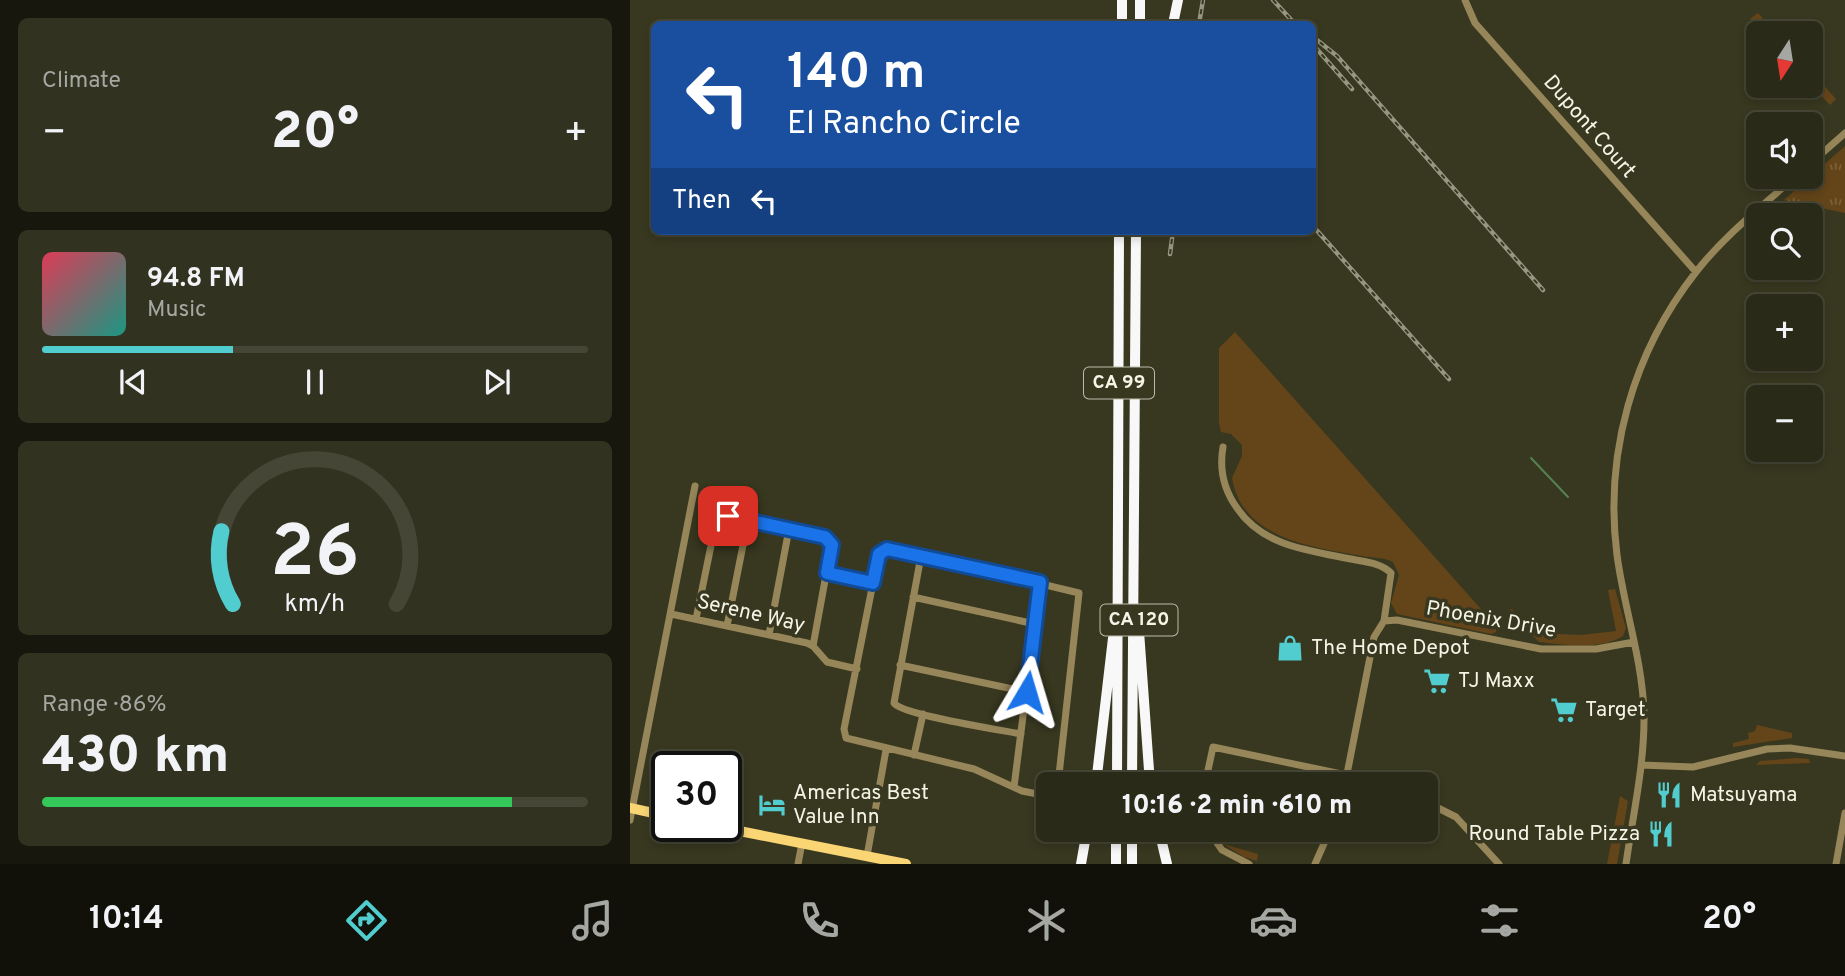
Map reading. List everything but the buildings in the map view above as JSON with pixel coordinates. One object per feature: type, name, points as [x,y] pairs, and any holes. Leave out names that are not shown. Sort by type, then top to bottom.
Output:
[{"type":"highway","points":[[1122,0],[1122,21]]},
{"type":"highway","points":[[1140,0],[1140,21]]},
{"type":"highway","points":[[1174,21],[1178,0]]},
{"type":"highway","name":"CA 99","points":[[1117,772],[1119,235]]},
{"type":"highway","name":"CA 99","points":[[1132,772],[1136,235]]},
{"type":"highway","points":[[1135,288],[1143,235]]},
{"type":"highway","name":"CA 120","points":[[1133,506],[1149,772]]},
{"type":"highway","name":"CA 120","points":[[1097,772],[1119,572]]},
{"type":"highway","points":[[1080,864],[1085,842]]},
{"type":"highway","points":[[1116,842],[1116,864]]},
{"type":"highway","points":[[1132,842],[1132,864]]},
{"type":"highway","points":[[1162,842],[1167,864]]},
{"type":"main road","points":[[631,809],[651,813]]},
{"type":"main road","points":[[742,831],[906,864]]},
{"type":"street","name":"Dupont Court","points":[[1465,0],[1475,23],[1696,272]]},
{"type":"street","points":[[1823,152],[1845,133]]},
{"type":"street","points":[[1626,864],[1641,765],[1644,712],[1634,642],[1617,557],[1615,527],[1619,441],[1636,377],[1670,308],[1696,272],[1738,227],[1782,189]]},
{"type":"street","points":[[1223,447],[1224,485],[1237,508],[1252,526],[1279,543],[1374,564],[1391,573],[1384,621],[1374,637],[1347,772]]},
{"type":"street","points":[[630,820],[695,486]]},
{"type":"street","points":[[696,619],[722,492]]},
{"type":"street","points":[[718,514],[831,540],[813,646]]},
{"type":"street","points":[[727,626],[748,520]]},
{"type":"street","points":[[768,635],[789,529]]},
{"type":"street","points":[[1036,793],[1014,787],[974,769],[850,742],[844,736],[873,583],[882,550],[1073,589],[1081,597],[1059,772]]},
{"type":"street","points":[[921,556],[894,704],[898,708],[923,714],[1021,734]]},
{"type":"street","points":[[827,573],[873,583]]},
{"type":"street","points":[[1014,787],[1040,582]]},
{"type":"street","points":[[914,597],[1035,624]]},
{"type":"street","name":"Serene Way","points":[[671,614],[813,646],[827,662],[857,669]]},
{"type":"street","name":"Phoenix Drive","points":[[1384,621],[1397,620],[1541,649],[1587,649],[1634,642]]},
{"type":"street","points":[[900,665],[1027,692]]},
{"type":"street","points":[[914,755],[923,714]]},
{"type":"street","points":[[1208,772],[1213,747],[1337,772]]},
{"type":"street","points":[[1641,765],[1693,766],[1759,751],[1790,748],[1845,756]]},
{"type":"street","points":[[867,856],[886,750]]},
{"type":"street","points":[[1438,808],[1456,817],[1499,864]]},
{"type":"street","points":[[1836,864],[1845,818]]},
{"type":"street","points":[[1216,842],[1222,850],[1249,864]]},
{"type":"street","points":[[1315,864],[1325,842]]},
{"type":"street","points":[[798,864],[802,843]]},
{"type":"green space","points":[[1758,13],[1765,21],[1752,21],[1750,19]]},
{"type":"green space","points":[[1824,86],[1836,99],[1830,105],[1823,98]]},
{"type":"green space","points":[[1845,146],[1845,213],[1823,208],[1823,203],[1784,200],[1796,189],[1823,189],[1823,165]]},
{"type":"green space","points":[[1235,332],[1496,626],[1496,632],[1491,634],[1397,614],[1391,603],[1399,575],[1393,562],[1322,549],[1282,537],[1250,515],[1238,498],[1232,478],[1242,456],[1242,445],[1231,434],[1221,432],[1219,423],[1219,348]]},
{"type":"green space","points":[[1615,589],[1626,628],[1623,636],[1604,643],[1583,645],[1539,642],[1509,611],[1512,609],[1532,632],[1537,633],[1581,635],[1616,631],[1608,590]]},
{"type":"green space","points":[[1757,725],[1792,733],[1792,738],[1733,747],[1733,743],[1749,739],[1748,733],[1755,731]]},
{"type":"green space","points":[[1809,759],[1810,763],[1756,765],[1760,761]]},
{"type":"green space","points":[[1620,796],[1628,801],[1617,864],[1607,864]]},
{"type":"green space","points":[[1223,844],[1258,854],[1257,861],[1244,857]]},
{"type":"waterway","points":[[1531,458],[1568,497]]},
{"type":"railway","points":[[1200,21],[1203,0]]},
{"type":"railway","points":[[1273,0],[1292,21]]},
{"type":"railway","points":[[1316,39],[1337,56],[1543,290]]},
{"type":"railway","points":[[1316,48],[1352,89]]},
{"type":"railway","points":[[1316,229],[1449,379]]},
{"type":"railway","points":[[1170,254],[1172,235]]},
{"type":"place","name":"The Home Depot","points":[[1290,648]]},
{"type":"place","name":"TJ Maxx","points":[[1437,681]]},
{"type":"place","name":"Target","points":[[1564,710]]},
{"type":"place","name":"Matsuyama","points":[[1669,795]]},
{"type":"place","name":"Americas Best Value Inn","points":[[772,805]]},
{"type":"place","name":"Round Table Pizza","points":[[1661,834]]},
{"type":"route","points":[[728,516],[825,537],[832,542],[827,573],[873,583],[879,554],[887,549],[1040,582],[1027,692]]}]
